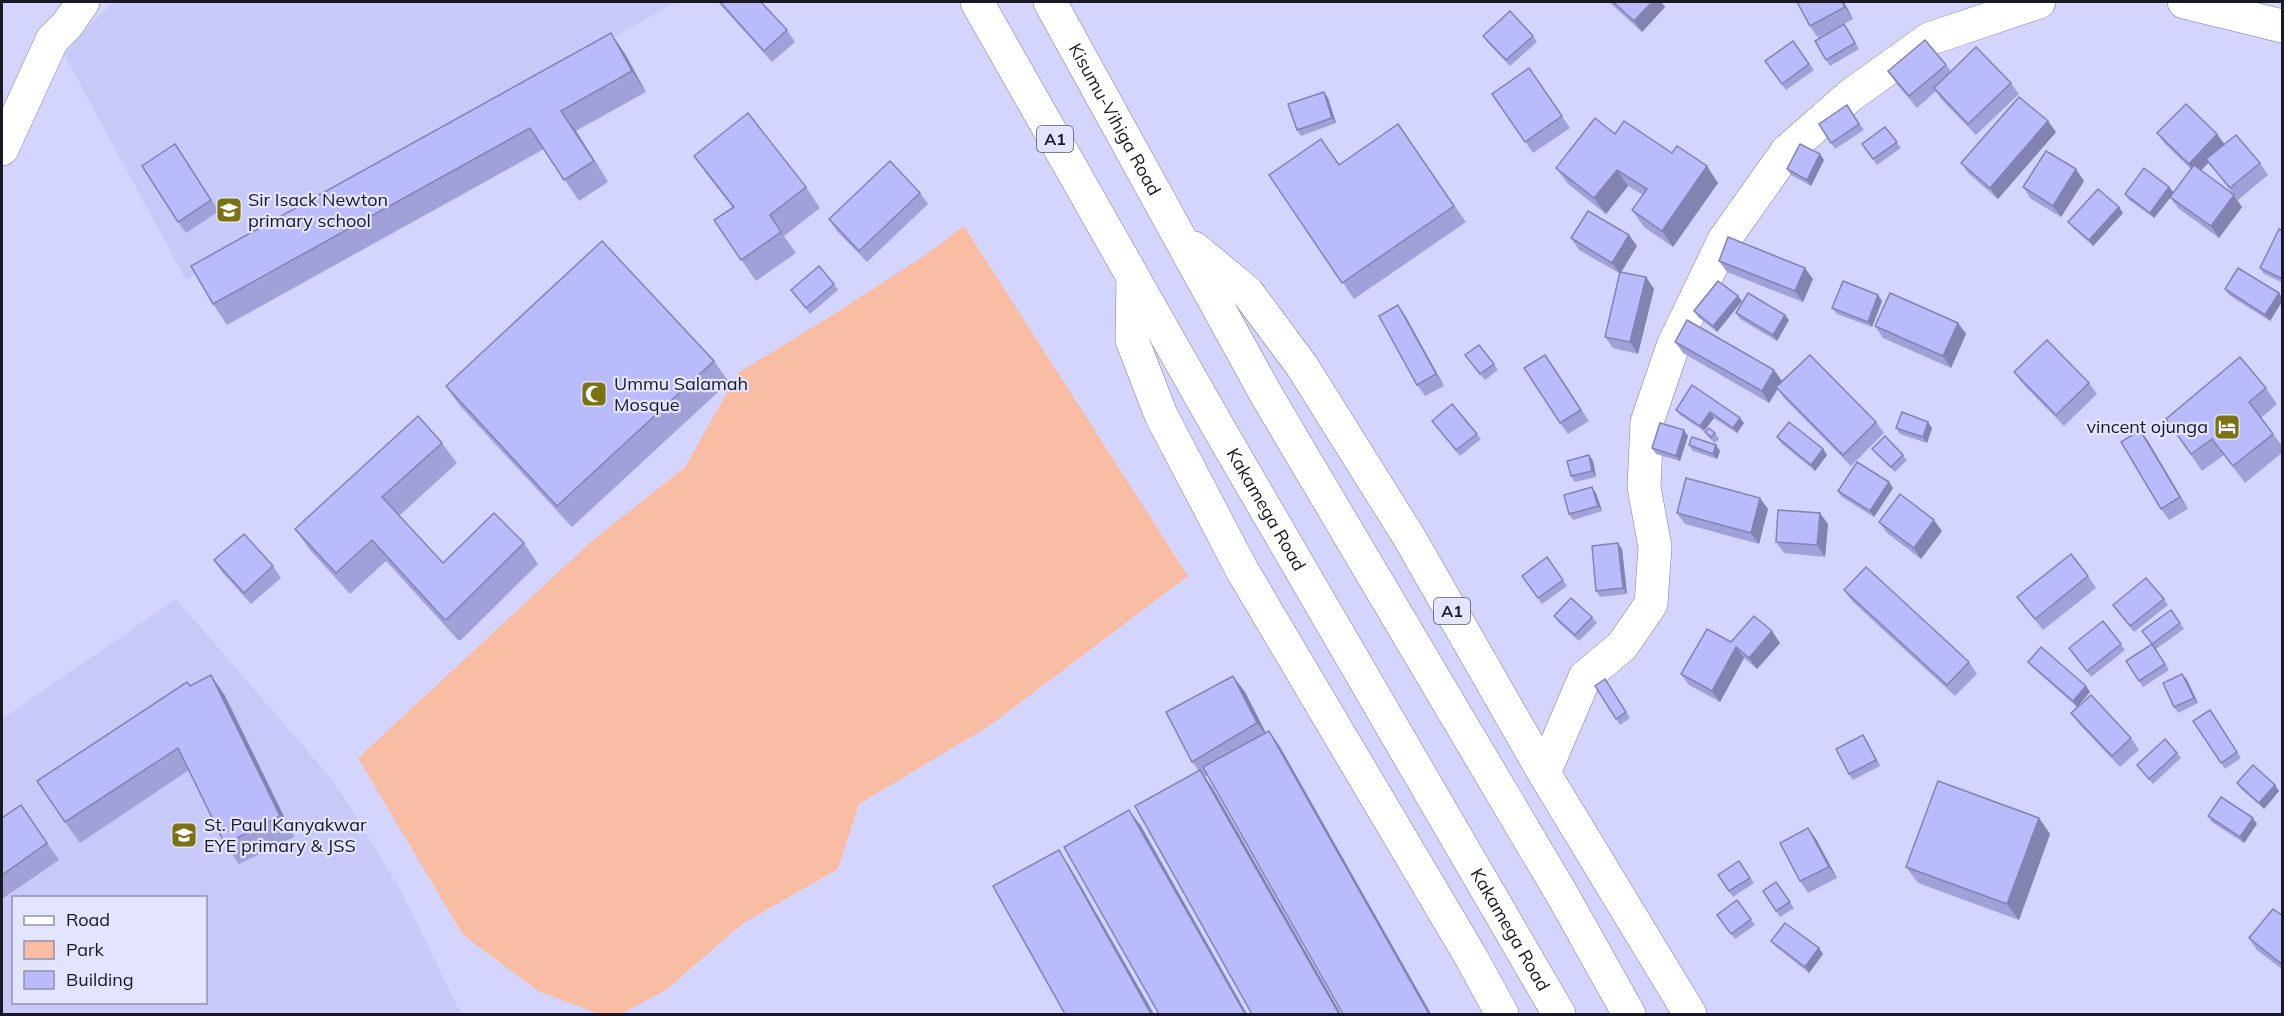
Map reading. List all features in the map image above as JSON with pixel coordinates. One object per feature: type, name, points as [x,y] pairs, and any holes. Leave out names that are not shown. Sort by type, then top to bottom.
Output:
[{"type":"main road","points":[[2,149],[52,40],[67,25],[83,2]]},
{"type":"main road","name":"Kakamega Road","points":[[977,2],[1132,277],[1559,1014]]},
{"type":"main road","name":"Kisumu-Vihiga Road","points":[[1050,2],[1179,236]]},
{"type":"main road","points":[[1544,773],[1585,677],[1622,646],[1651,604],[1655,547],[1644,487],[1647,422],[1673,346],[1724,240],[1787,151],[1851,95],[1929,39],[2039,2]]},
{"type":"main road","points":[[2184,2],[2283,26]]},
{"type":"main road","name":"A1","points":[[1179,236],[1247,292],[1302,366],[1409,537],[1544,773],[1690,1014]]},
{"type":"main road","name":"A1","points":[[1179,236],[1267,396],[1563,896],[1629,1014]]},
{"type":"main road","name":"A1","points":[[1132,277],[1132,340],[1161,415],[1242,570],[1471,957],[1502,1014]]},
{"type":"shaded area","name":"Sir Isack Newton primary school","points":[[114,2],[676,2],[186,280],[64,54]]},
{"type":"shaded area","name":"St. Paul Kanyakwar EYE primary & JSS","points":[[176,599],[334,782],[400,889],[461,1014],[2,1014],[2,719]]},
{"type":"green space","points":[[964,226],[1188,576],[989,726],[859,804],[838,869],[742,924],[666,990],[621,1014],[599,1014],[538,991],[463,935],[358,758],[593,540],[685,467],[738,373],[924,256]]},
{"type":"building","points":[[720,2],[761,2],[787,30],[764,51]]},
{"type":"building","points":[[1613,2],[1652,2],[1634,21]]},
{"type":"building","points":[[1797,2],[1842,2],[1845,7],[1810,26]]},
{"type":"building","points":[[1510,11],[1533,36],[1506,60],[1483,36]]},
{"type":"building","points":[[1844,24],[1855,43],[1826,60],[1815,41]]},
{"type":"building","points":[[611,33],[632,71],[561,111],[594,161],[564,180],[530,128],[213,304],[191,266]]},
{"type":"building","points":[[1925,40],[1946,65],[1909,96],[1888,71]]},
{"type":"building","points":[[1793,41],[1809,64],[1782,84],[1765,61]]},
{"type":"building","points":[[1976,47],[2011,83],[1968,124],[1934,88]]},
{"type":"building","points":[[1529,68],[1562,116],[1525,142],[1492,94]]},
{"type":"building","points":[[1324,92],[1332,118],[1297,130],[1288,104]]},
{"type":"building","points":[[2019,97],[2048,121],[1990,188],[1961,163]]},
{"type":"building","points":[[2186,104],[2217,134],[2189,164],[2157,133]]},
{"type":"building","points":[[1847,105],[1859,124],[1831,143],[1819,124]]},
{"type":"building","points":[[748,113],[806,187],[770,215],[781,232],[741,260],[714,220],[734,207],[694,156]]},
{"type":"building","points":[[1595,118],[1615,134],[1624,121],[1672,153],[1677,146],[1707,166],[1662,231],[1632,210],[1647,189],[1617,170],[1594,198],[1556,168]]},
{"type":"building","points":[[1398,124],[1454,206],[1342,283],[1269,175],[1321,139],[1339,165]]},
{"type":"building","points":[[1885,127],[1897,142],[1873,159],[1862,144]]},
{"type":"building","points":[[2236,135],[2260,163],[2230,188],[2206,159]]},
{"type":"building","points":[[175,144],[211,200],[178,222],[142,166]]},
{"type":"building","points":[[1800,144],[1820,154],[1807,180],[1787,169]]},
{"type":"building","points":[[2046,151],[2076,169],[2053,206],[2023,187]]},
{"type":"building","points":[[890,161],[920,193],[859,251],[829,219]]},
{"type":"building","points":[[2194,165],[2234,195],[2211,226],[2170,197]]},
{"type":"building","points":[[2144,168],[2169,187],[2150,213],[2125,194]]},
{"type":"building","points":[[2098,189],[2119,207],[2089,240],[2068,222]]},
{"type":"building","points":[[1588,211],[1629,235],[1612,263],[1571,238]]},
{"type":"building","points":[[2279,229],[2283,231],[2283,279],[2260,268]]},
{"type":"building","points":[[1728,237],[1805,268],[1795,291],[1719,261]]},
{"type":"building","name":"Ummu Salamah Mosque","points":[[602,241],[714,361],[557,506],[446,386]]},
{"type":"building","points":[[819,266],[834,284],[806,308],[791,290]]},
{"type":"building","points":[[2238,268],[2279,293],[2265,315],[2225,289]]},
{"type":"building","points":[[1620,272],[1646,277],[1630,342],[1605,337]]},
{"type":"building","points":[[1718,281],[1738,296],[1713,326],[1694,311]]},
{"type":"building","points":[[1843,281],[1878,295],[1868,322],[1832,308]]},
{"type":"building","points":[[1748,293],[1785,315],[1773,335],[1736,313]]},
{"type":"building","points":[[1890,293],[1958,323],[1943,356],[1875,326]]},
{"type":"building","points":[[1398,305],[1436,374],[1417,385],[1379,316]]},
{"type":"building","points":[[1687,320],[1774,370],[1762,391],[1675,342]]},
{"type":"building","points":[[2047,340],[2089,383],[2056,415],[2014,372]]},
{"type":"building","points":[[1479,345],[1494,364],[1480,374],[1465,355]]},
{"type":"building","points":[[1545,355],[1581,410],[1560,423],[1524,368]]},
{"type":"building","points":[[1810,355],[1876,422],[1843,455],[1776,387]]},
{"type":"building","name":"vincent ojunga","points":[[2240,357],[2266,388],[2249,402],[2273,434],[2233,466],[2212,439],[2191,454],[2166,419]]},
{"type":"building","points":[[1692,385],[1740,418],[1733,428],[1710,412],[1700,426],[1676,410]]},
{"type":"building","points":[[1452,404],[1477,434],[1456,450],[1432,421]]},
{"type":"building","points":[[1902,412],[1928,422],[1923,437],[1896,428]]},
{"type":"building","points":[[418,416],[442,443],[382,497],[443,563],[494,513],[524,543],[447,619],[444,619],[372,540],[336,573],[295,529]]},
{"type":"building","points":[[1789,422],[1823,449],[1811,465],[1777,437]]},
{"type":"building","points":[[1660,423],[1684,430],[1676,456],[1652,448]]},
{"type":"building","points":[[1709,428],[1715,433],[1711,437],[1705,432]]},
{"type":"building","points":[[2140,430],[2180,497],[2161,509],[2121,442]]},
{"type":"building","points":[[1885,436],[1903,455],[1891,467],[1872,449]]},
{"type":"building","points":[[1692,437],[1716,445],[1713,454],[1689,445]]},
{"type":"building","points":[[1589,455],[1592,471],[1571,476],[1567,461]]},
{"type":"building","points":[[1857,462],[1889,482],[1870,511],[1838,491]]},
{"type":"building","points":[[1686,478],[1760,498],[1751,533],[1677,513]]},
{"type":"building","points":[[1592,487],[1598,506],[1569,514],[1564,495]]},
{"type":"building","points":[[1900,494],[1934,520],[1914,548],[1879,522]]},
{"type":"building","points":[[1778,510],[1820,513],[1817,545],[1776,542]]},
{"type":"building","points":[[244,534],[273,566],[244,593],[214,560]]},
{"type":"building","points":[[1618,543],[1623,588],[1596,591],[1592,546]]},
{"type":"building","points":[[2071,554],[2088,576],[2035,619],[2017,597]]},
{"type":"building","points":[[1547,557],[1563,580],[1538,598],[1522,576]]},
{"type":"building","points":[[1866,567],[1969,662],[1947,685],[1844,590]]},
{"type":"building","points":[[2146,578],[2164,599],[2130,626],[2113,605]]},
{"type":"building","points":[[1571,598],[1592,617],[1575,635],[1554,616]]},
{"type":"building","points":[[2171,610],[2180,623],[2152,644],[2142,631]]},
{"type":"building","points":[[1754,616],[1772,631],[1749,658],[1736,647],[1712,691],[1681,674],[1707,629],[1731,642]]},
{"type":"building","points":[[2103,621],[2121,644],[2087,671],[2069,648]]},
{"type":"building","points":[[2152,644],[2165,664],[2139,681],[2126,661]]},
{"type":"building","points":[[2041,647],[2086,686],[2073,701],[2028,662]]},
{"type":"building","points":[[2182,674],[2194,698],[2174,707],[2163,683]]},
{"type":"building","points":[[211,675],[280,816],[225,844],[178,748],[65,822],[37,781],[187,682],[190,686]]},
{"type":"building","points":[[1233,676],[1257,723],[1192,762],[1166,712]]},
{"type":"building","points":[[1605,679],[1626,712],[1616,719],[1595,686]]},
{"type":"building","points":[[2091,695],[2131,738],[2112,756],[2071,713]]},
{"type":"building","points":[[2210,710],[2237,752],[2221,763],[2193,721]]},
{"type":"building","points":[[1269,731],[1429,1014],[1343,1014],[1203,767]]},
{"type":"building","points":[[1863,735],[1876,760],[1849,774],[1836,749]]},
{"type":"building","points":[[2165,739],[2177,753],[2149,779],[2137,765]]},
{"type":"building","points":[[2253,765],[2275,785],[2259,803],[2237,783]]},
{"type":"building","points":[[1200,770],[1339,1014],[1252,1014],[1135,806]]},
{"type":"building","points":[[1938,781],[2039,818],[2007,904],[1906,867]]},
{"type":"building","points":[[2221,797],[2253,818],[2240,837],[2208,816]]},
{"type":"building","points":[[21,805],[47,843],[2,875],[2,818]]},
{"type":"building","points":[[1129,810],[1245,1014],[1159,1014],[1064,847]]},
{"type":"building","points":[[1808,828],[1829,867],[1800,881],[1780,843]]},
{"type":"building","points":[[1059,850],[1151,1014],[1065,1014],[993,886]]},
{"type":"building","points":[[1739,861],[1750,878],[1729,891],[1718,875]]},
{"type":"building","points":[[1776,882],[1790,902],[1776,911],[1763,891]]},
{"type":"building","points":[[1737,900],[1751,919],[1731,934],[1717,915]]},
{"type":"building","points":[[2273,909],[2283,916],[2283,965],[2249,938]]},
{"type":"building","points":[[1785,923],[1819,948],[1805,967],[1771,941]]},
{"type":"place","name":"Sir Isack Newton primary school","points":[[229,210]]},
{"type":"place","name":"Ummu Salamah Mosque","points":[[594,394]]},
{"type":"place","name":"vincent ojunga","points":[[2227,427]]},
{"type":"place","name":"St. Paul Kanyakwar EYE primary & JSS","points":[[184,835]]}]
